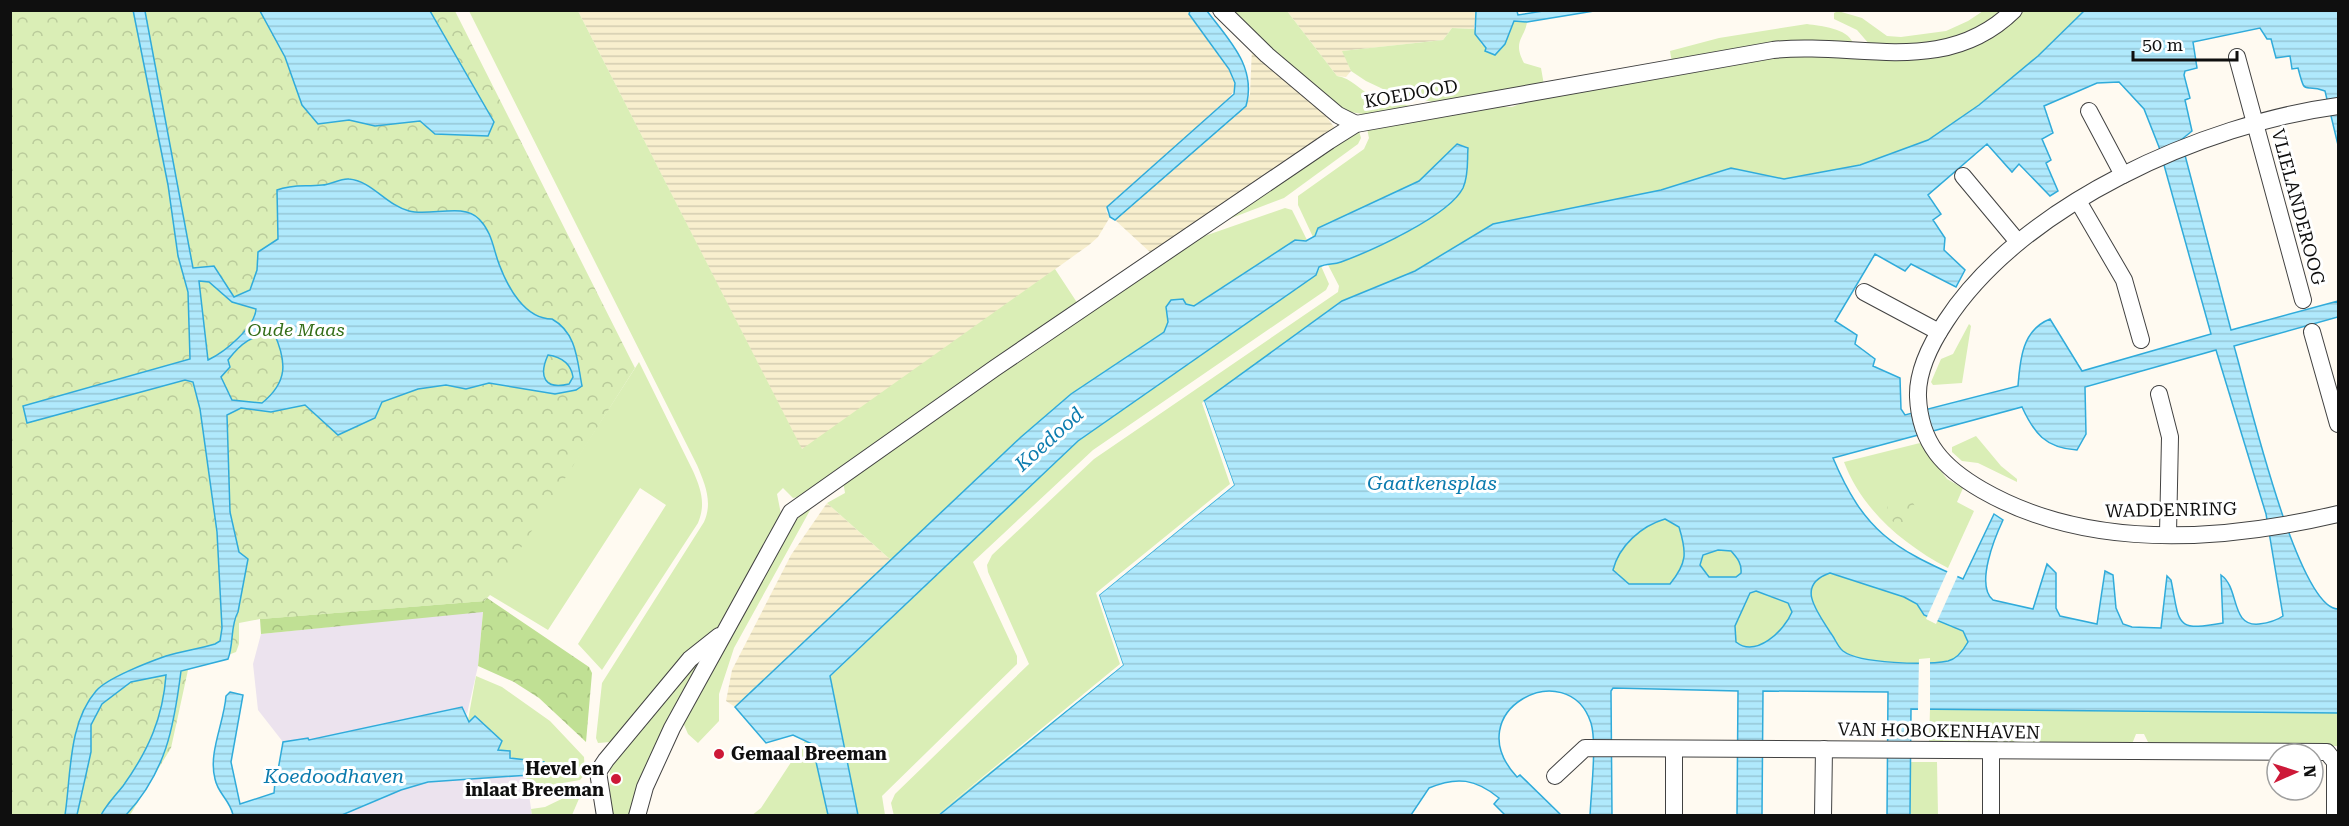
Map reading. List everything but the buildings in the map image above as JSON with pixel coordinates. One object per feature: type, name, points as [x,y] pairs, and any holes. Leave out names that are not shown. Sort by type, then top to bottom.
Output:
[{"type":"street","points":[[1221,10],[1267,55],[1338,115],[1356,124]]},
{"type":"street","name":"KOEDOOD","points":[[637,816],[645,787],[672,728],[791,512],[1012,357],[1356,124],[1773,50],[1819,47],[1886,53],[1933,51],[1969,42],[1995,27],[2014,10]]},
{"type":"street","points":[[2237,57],[2255,124]]},
{"type":"street","name":"WADDENRING","points":[[2334,107],[2255,124],[2162,157],[2123,175],[2078,201],[2018,242],[1971,287],[1939,332],[1920,381],[1920,412],[1925,433],[1933,450],[1956,474],[2030,512],[2069,526],[2094,530],[2168,533],[2277,526],[2338,514]]},
{"type":"street","points":[[2089,111],[2123,175]]},
{"type":"street","name":"VLIELANDEROOG","points":[[2255,124],[2303,300]]},
{"type":"street","points":[[1963,176],[2018,242]]},
{"type":"street","points":[[2078,201],[2124,280],[2141,340]]},
{"type":"street","points":[[1864,292],[1939,332]]},
{"type":"street","points":[[2312,332],[2338,424]]},
{"type":"street","points":[[2159,394],[2170,437],[2168,533]]},
{"type":"street","points":[[605,816],[598,772],[690,659],[722,634]]},
{"type":"street","name":"VAN HOBOKENHAVEN","points":[[1556,776],[1581,749],[1589,748],[1991,752],[2327,752],[2333,756],[2335,762],[2335,816]]},
{"type":"street","points":[[1674,748],[1674,816]]},
{"type":"street","points":[[1823,816],[1824,749]]},
{"type":"street","points":[[1991,752],[1991,816]]},
{"type":"shaded area","points":[[578,11],[1189,11],[1189,15],[1229,69],[1236,88],[1228,99],[1106,211],[1110,217],[1098,237],[1089,245],[802,450]]},
{"type":"shaded area","points":[[1287,11],[1476,11],[1474,29],[1452,28],[1443,40],[1343,51],[1351,71],[1346,77],[1337,76]]},
{"type":"shaded area","points":[[1252,47],[1309,93],[1337,131],[1151,253],[1115,220],[1246,106],[1250,94]]},
{"type":"shaded area","points":[[827,503],[892,561],[735,707],[726,701],[732,670],[791,555]]},
{"type":"shaded area","points":[[483,611],[478,666],[467,714],[461,707],[309,740],[308,738],[283,742],[258,710],[253,664],[261,634]]},
{"type":"shaded area","points":[[526,775],[532,815],[342,816],[401,790],[428,782]]},
{"type":"green space","points":[[1228,10],[1287,11],[1337,76],[1347,79],[1374,97],[1411,106],[1369,115],[1344,111]]},
{"type":"green space","name":"Oude Maas","points":[[10,11],[455,11],[635,368],[498,584],[484,601],[260,619],[239,623],[239,644],[236,652],[188,670],[171,748],[130,815],[11,815]]},
{"type":"green space","points":[[469,11],[578,11],[802,449],[1055,269],[1078,304],[803,496],[793,498],[783,488],[777,494],[781,514],[720,625],[694,649],[610,742],[598,743],[596,738],[602,683],[704,522],[708,507],[707,493],[697,465]]},
{"type":"green space","points":[[1838,11],[1862,18],[1887,36],[1901,37],[1946,31],[1983,11],[2006,11],[1997,18],[1941,43],[1870,45],[1857,30],[1834,19],[1834,13]]},
{"type":"green space","points":[[2022,11],[2084,11],[2038,56],[1979,105],[1928,140],[1860,165],[1784,179],[1731,168],[1661,190],[1493,224],[1415,271],[1341,301],[1205,401],[1234,485],[1123,665],[938,815],[894,816],[891,803],[895,794],[1029,664],[988,572],[987,565],[992,555],[1094,459],[1338,292],[1339,286],[1327,263],[1338,263],[1464,186],[1468,168],[1467,147],[1458,144],[1419,181],[1313,237],[1298,205],[1298,196],[1364,149],[1369,138],[1367,129],[1489,106],[1512,107],[1525,102],[1772,55],[1911,58]]},
{"type":"green space","points":[[1514,21],[1527,22],[1519,50],[1524,63],[1541,68],[1544,85],[1432,102],[1385,90],[1366,81],[1351,71],[1342,51],[1443,40],[1452,28],[1474,29],[1482,45],[1497,51]]},
{"type":"green space","points":[[1807,24],[1840,31],[1853,43],[1672,63],[1670,51],[1719,38]]},
{"type":"green space","points":[[1359,131],[1361,138],[1358,144],[1284,198],[1221,222]]},
{"type":"green space","points":[[1285,208],[1292,210],[1307,240],[1295,240],[1193,306],[1166,307],[1168,322],[1164,332],[1071,394],[1021,437],[892,561],[827,503],[845,493],[843,481],[1193,240]]},
{"type":"green space","points":[[1321,266],[1329,284],[1326,290],[1093,450],[973,562],[1017,656],[1017,664],[882,796],[885,815],[858,815],[830,677],[1078,441],[1316,275]]},
{"type":"green space","points":[[1969,324],[1971,326],[1962,383],[1933,385],[1931,382],[1941,359],[1953,354]]},
{"type":"green space","points":[[639,362],[696,478],[702,497],[702,509],[698,523],[602,670],[578,644],[666,505],[640,488],[548,630],[490,595],[484,601],[260,619],[260,518],[523,542]]},
{"type":"green space","points":[[1976,436],[2001,466],[2017,479],[2017,482],[1978,463],[1962,461],[1952,452],[1952,447]]},
{"type":"green space","points":[[1920,443],[1947,479],[1963,488],[1957,502],[1974,511],[1948,568],[1901,537],[1873,511],[1862,496],[1844,462]]},
{"type":"green space","points":[[1901,496],[1911,500],[1915,510],[1911,520],[1901,524],[1891,520],[1887,510],[1891,500]]},
{"type":"green space","points":[[814,503],[734,648],[719,694],[719,721],[698,743],[688,734],[682,720],[788,527]]},
{"type":"green space","points":[[1665,519],[1679,527],[1682,536],[1684,557],[1680,570],[1670,584],[1629,585],[1613,570],[1620,553],[1632,538],[1656,522]]},
{"type":"green space","points":[[1718,550],[1731,551],[1737,558],[1741,566],[1741,573],[1736,578],[1709,577],[1699,565],[1703,555]]},
{"type":"green space","points":[[1830,573],[1904,597],[1917,604],[1924,615],[1963,631],[1968,642],[1954,658],[1938,662],[1878,661],[1864,659],[1843,651],[1812,599],[1813,584]]},
{"type":"green space","points":[[1756,591],[1788,603],[1792,612],[1783,627],[1769,640],[1752,647],[1744,646],[1736,642],[1735,626],[1750,593]]},
{"type":"green space","points":[[487,598],[589,667],[592,673],[586,742],[539,698],[514,682],[478,666],[483,612],[261,634],[260,619],[484,601]]},
{"type":"green space","points":[[703,653],[631,815],[609,816],[610,767]]},
{"type":"green space","points":[[476,676],[502,687],[550,721],[584,757],[585,774],[580,780],[528,789],[526,775],[544,774],[498,750],[475,716],[469,722],[468,720]]},
{"type":"green space","points":[[1930,709],[2338,713],[2338,746],[2325,746],[2325,742],[2265,742],[2265,745],[2149,744],[2144,734],[2136,734],[2132,744],[1929,742]]},
{"type":"green space","points":[[805,741],[812,744],[828,815],[751,816],[761,808]]},
{"type":"green space","points":[[1910,762],[1937,762],[1938,815],[1910,816]]},
{"type":"green space","points":[[574,793],[581,794],[572,815],[532,815],[531,809],[545,807]]},
{"type":"water","points":[[133,10],[145,11],[193,268],[214,266],[234,297],[250,290],[257,270],[258,252],[278,239],[277,190],[283,188],[325,185],[349,179],[365,184],[393,204],[409,211],[464,211],[479,219],[487,229],[503,273],[519,300],[534,314],[552,319],[567,332],[577,357],[582,386],[576,390],[555,394],[489,383],[466,389],[446,385],[418,389],[382,402],[375,418],[338,435],[305,405],[271,412],[241,408],[227,415],[230,512],[239,552],[248,559],[228,659],[181,671],[166,748],[140,799],[126,815],[101,815],[132,773],[147,747],[162,706],[166,675],[131,682],[102,704],[91,725],[91,752],[77,815],[65,815],[75,734],[80,718],[96,691],[118,676],[149,662],[220,641],[222,628],[217,532],[200,409],[193,382],[185,380],[27,423],[23,406],[190,359],[188,292],[178,256],[168,185]],"holes":[[[199,281],[209,282],[232,302],[256,309],[245,331],[223,351],[208,360]],[[274,333],[283,362],[281,379],[271,395],[262,403],[232,400],[221,377],[230,367],[228,360],[248,341]],[[548,355],[565,362],[573,377],[569,384],[549,383],[544,375]]]},
{"type":"water","points":[[260,11],[430,11],[494,122],[488,136],[435,134],[420,121],[375,126],[349,120],[318,124],[302,105],[285,57]]},
{"type":"water","points":[[1190,11],[1207,11],[1239,55],[1248,79],[1246,106],[1115,220],[1110,217],[1107,207],[1234,94],[1235,83],[1229,69],[1189,14]]},
{"type":"water","points":[[1476,11],[1517,11],[1518,15],[1543,11],[1594,11],[1527,22],[1514,21],[1505,44],[1495,55],[1485,51],[1486,48],[1475,34]]},
{"type":"water","name":"Gaatkensplas","points":[[2084,11],[2338,11],[2338,145],[2325,91],[2304,87],[2298,68],[2292,69],[2290,56],[2276,58],[2271,39],[2267,39],[2260,28],[2193,42],[2197,68],[2185,71],[2184,75],[2190,98],[2185,100],[2192,131],[2181,140],[2231,330],[2338,301],[2338,317],[2234,346],[2261,447],[2290,536],[2306,574],[2322,599],[2338,609],[2338,713],[1911,709],[1910,815],[1887,816],[1888,692],[1763,691],[1762,815],[1737,816],[1738,691],[1613,688],[1611,691],[1612,815],[1590,816],[1594,755],[1591,723],[1579,703],[1561,693],[1541,692],[1522,699],[1508,712],[1500,731],[1502,753],[1517,777],[1520,775],[1561,815],[1505,815],[1494,804],[1499,798],[1491,792],[1474,783],[1457,781],[1429,788],[1411,815],[938,816],[1123,665],[1099,595],[1234,485],[1204,401],[1342,301],[1415,271],[1493,224],[1661,190],[1731,168],[1784,179],[1860,165],[1928,140],[1979,105],[2038,56]],"holes":[[[2119,82],[2144,109],[2159,147],[2211,334],[2082,371],[2050,319],[2033,330],[2028,338],[2022,356],[2018,386],[1905,415],[1901,409],[1900,378],[1873,366],[1875,359],[1855,344],[1857,335],[1835,321],[1875,254],[1905,271],[1911,264],[1956,287],[1965,270],[1944,250],[1945,238],[1933,220],[1941,214],[1928,195],[1987,144],[2012,172],[2019,164],[2050,196],[2058,191],[2046,163],[2051,160],[2042,139],[2053,133],[2044,106],[2097,83]],[[2216,350],[2266,514],[2283,616],[2271,622],[2250,623],[2239,613],[2231,589],[2221,575],[2223,623],[2207,626],[2187,625],[2178,615],[2171,580],[2167,576],[2161,628],[2132,627],[2123,624],[2116,608],[2113,575],[2105,571],[2097,624],[2060,616],[2056,608],[2056,573],[2047,564],[2033,609],[1993,600],[1988,593],[1986,573],[2003,520],[1994,514],[1963,579],[1917,557],[1883,534],[1856,503],[1833,458],[2022,407],[2036,432],[2057,446],[2077,450],[2086,434],[2085,387]],[[1665,519],[1679,527],[1684,557],[1680,570],[1670,584],[1629,584],[1613,570],[1626,545],[1648,527]],[[1718,550],[1731,551],[1740,563],[1741,573],[1736,577],[1709,577],[1700,565],[1703,555]],[[1830,573],[1904,597],[1917,604],[1924,615],[1963,631],[1968,642],[1962,651],[1948,661],[1910,663],[1878,661],[1852,655],[1839,647],[1815,607],[1811,591],[1813,584]],[[1756,591],[1788,603],[1792,612],[1776,634],[1760,645],[1752,647],[1736,642],[1735,626],[1750,593]]]},
{"type":"water","name":"Koedood","points":[[1457,144],[1468,148],[1466,178],[1463,188],[1455,199],[1426,221],[1371,250],[1341,262],[1319,267],[1316,275],[1078,441],[830,676],[858,815],[828,815],[812,744],[793,735],[766,743],[735,707],[1021,437],[1071,394],[1164,332],[1168,322],[1166,307],[1171,300],[1183,299],[1186,304],[1194,306],[1295,240],[1306,241],[1315,236],[1318,228],[1419,181]]},
{"type":"water","name":"Koedoodhaven","points":[[230,692],[243,695],[231,762],[240,804],[274,793],[275,782],[271,772],[278,770],[283,742],[308,738],[309,740],[462,707],[469,722],[475,716],[502,741],[498,750],[510,751],[510,758],[544,762],[544,774],[428,782],[401,790],[342,815],[233,815],[219,789],[213,769],[226,696]]},
{"type":"pier","points":[[1204,401],[1234,485],[1099,595],[1123,665],[935,816],[1120,664],[1096,593],[1230,484],[1202,403]]},
{"type":"pier","points":[[1948,570],[1958,575],[1936,624],[1926,619]]},
{"type":"pier","points":[[1930,658],[1930,710],[1918,710],[1919,659]]},
{"type":"place","name":"Gemaal Breeman","points":[[719,754]]},
{"type":"place","name":"Hevel en inlaat Breeman","points":[[616,779]]}]
